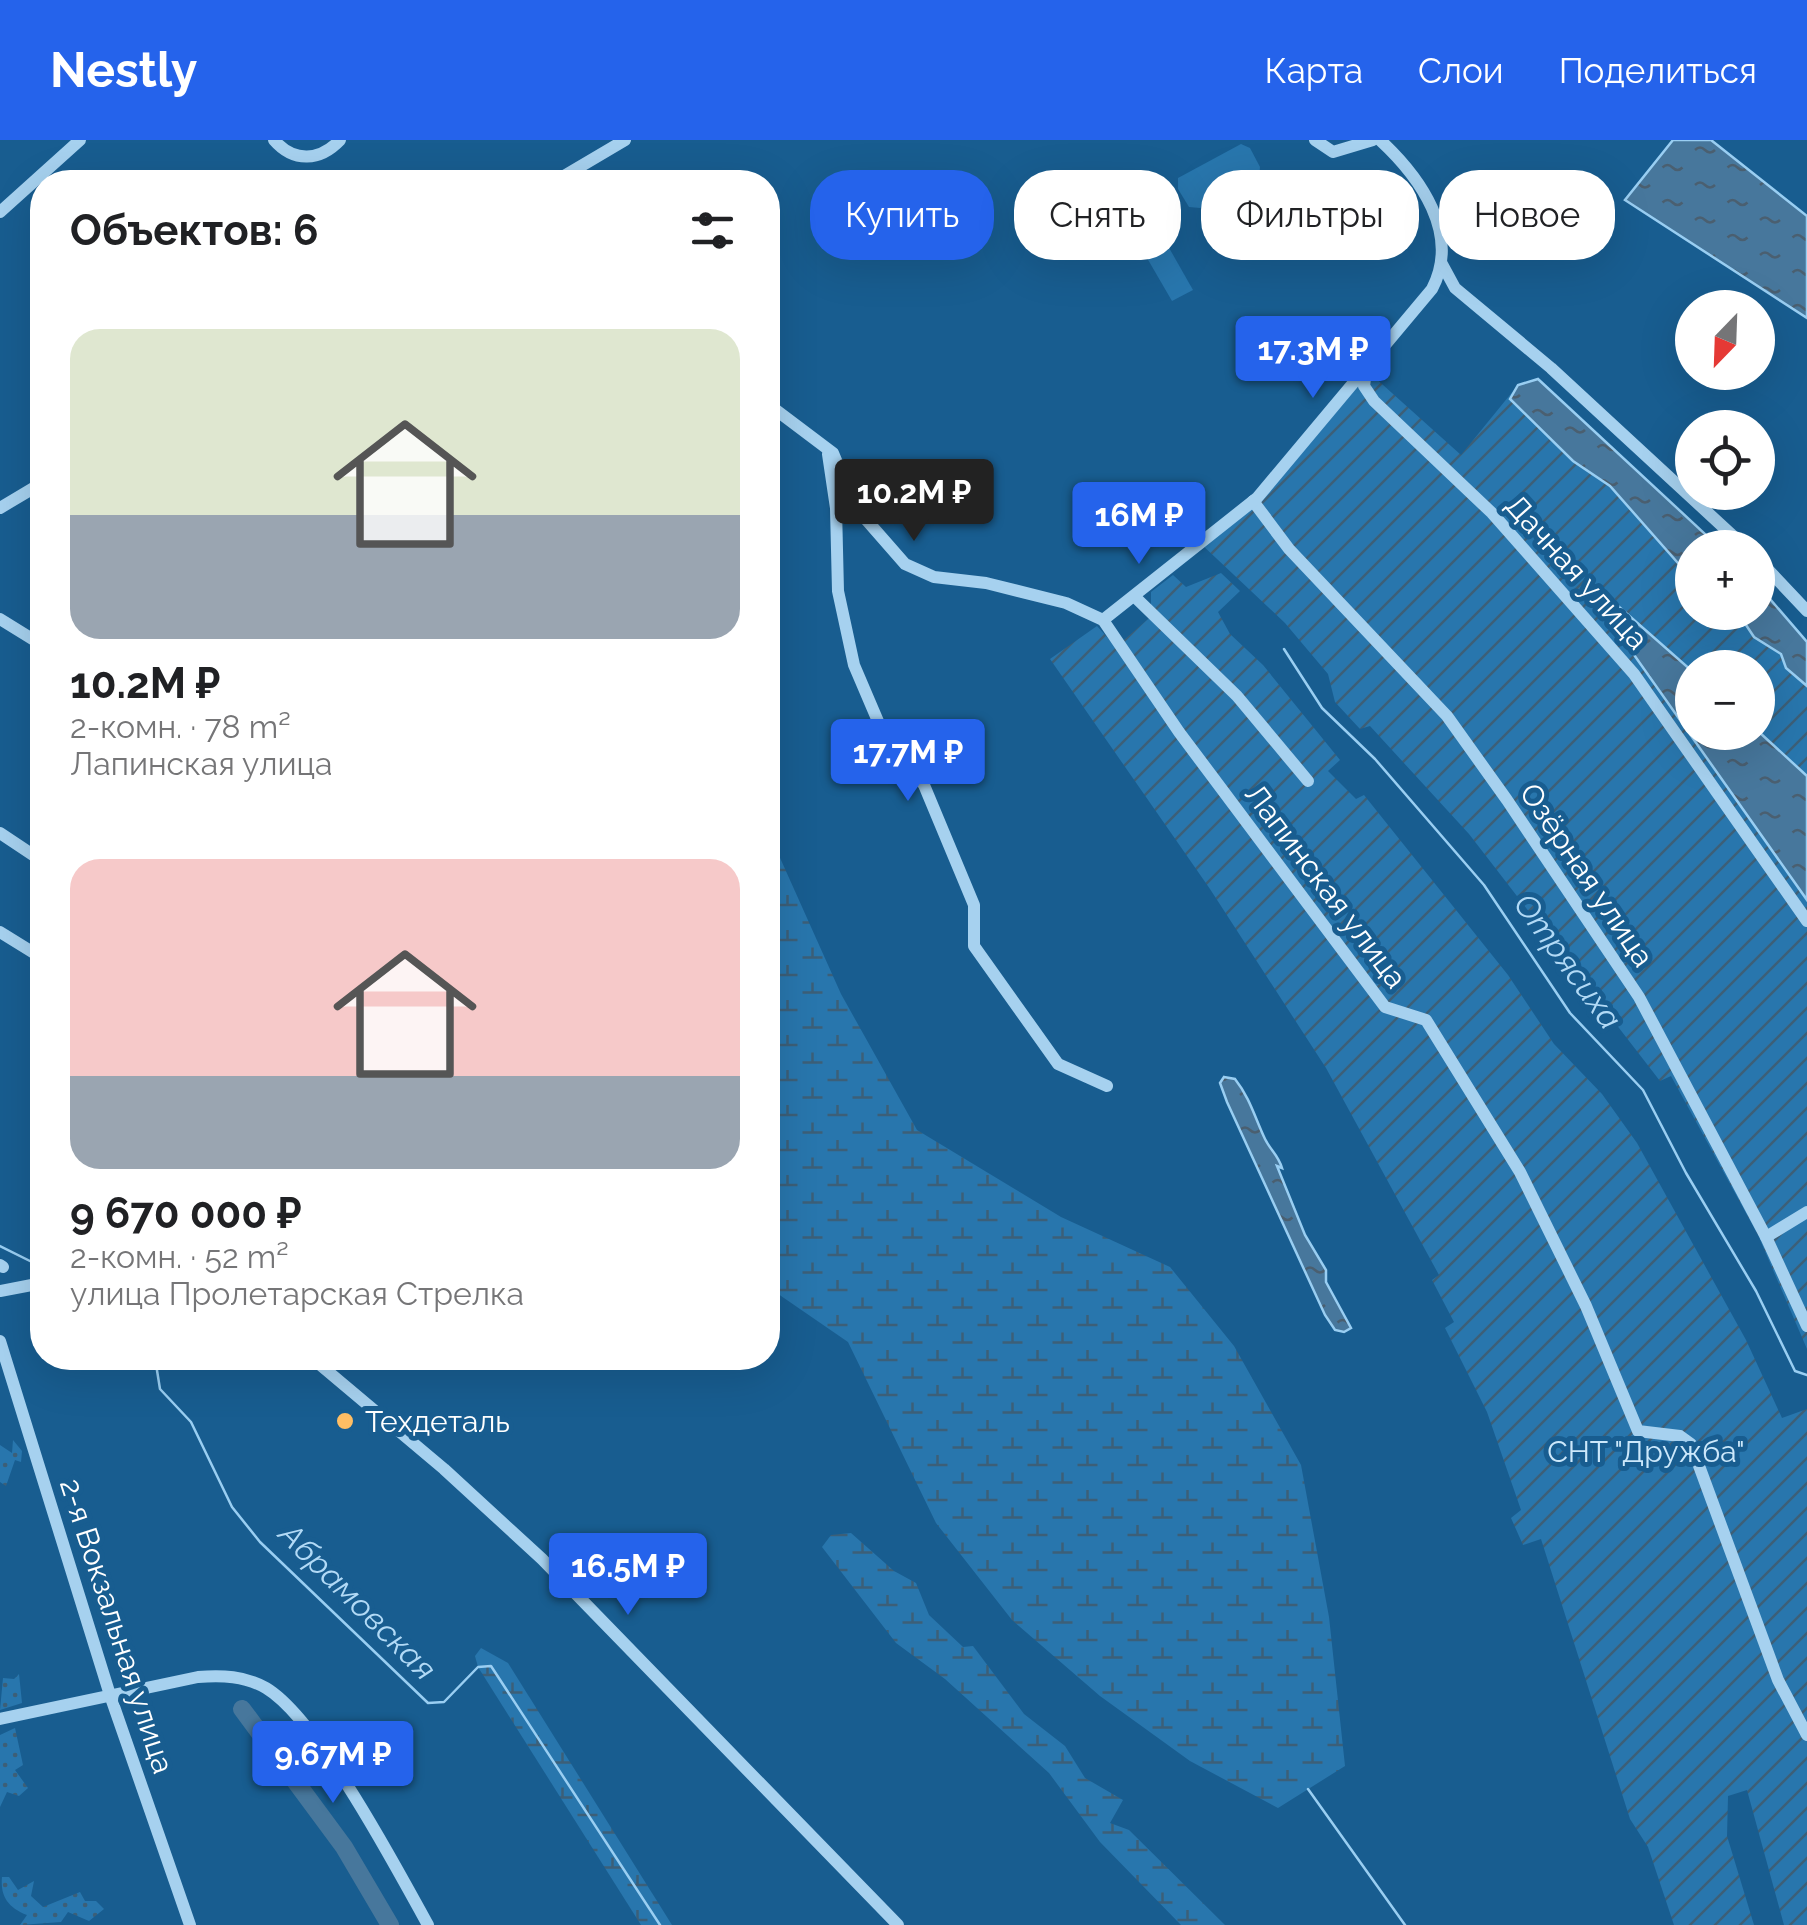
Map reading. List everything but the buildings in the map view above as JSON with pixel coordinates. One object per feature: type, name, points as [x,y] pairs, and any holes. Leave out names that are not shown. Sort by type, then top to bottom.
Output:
[{"type":"street","points":[[47,170],[80,140]]},
{"type":"street","points":[[274,140],[293,155],[309,157],[326,152],[340,140]]},
{"type":"street","points":[[584,170],[625,140]]},
{"type":"street","points":[[780,413],[826,446],[839,464],[861,516],[904,564],[934,577],[1066,602],[1102,620],[1253,501],[1425,299],[1442,262],[1443,236],[1406,167],[1376,140],[1333,152],[1316,140]]},
{"type":"street","points":[[0,212],[30,185]]},
{"type":"street","points":[[1442,262],[1454,288],[1551,368],[1726,530]]},
{"type":"street","name":"Дачная улица","points":[[1366,372],[1364,386],[1374,402],[1492,513],[1634,674],[1701,763],[1807,921]]},
{"type":"street","points":[[826,446],[836,508],[838,591],[854,665],[886,740],[924,786],[974,906],[974,946],[1058,1064],[1107,1086]]},
{"type":"street","points":[[0,508],[30,490]]},
{"type":"street","name":"Озёрная улица","points":[[1253,501],[1289,549],[1422,688],[1472,748],[1639,997],[1766,1237],[1807,1326]]},
{"type":"street","points":[[1775,577],[1807,612]]},
{"type":"street","name":"Лапинская улица","points":[[1135,597],[1238,696],[1308,781]]},
{"type":"street","points":[[0,619],[30,638]]},
{"type":"street","name":"Лапинская улица","points":[[1102,620],[1178,732],[1337,937],[1364,981],[1390,1012],[1426,1020],[1485,1112],[1555,1241],[1638,1431],[1680,1436],[1690,1444],[1778,1680],[1805,1728]]},
{"type":"street","points":[[0,834],[30,853]]},
{"type":"street","points":[[0,932],[30,951]]},
{"type":"street","points":[[1766,1237],[1807,1212]]},
{"type":"street","points":[[0,1291],[30,1285]]},
{"type":"street","name":"2-я Вокзальная улица","points":[[0,1341],[110,1695],[190,1925]]},
{"type":"street","points":[[326,1370],[450,1474],[542,1559],[898,1925]]},
{"type":"street","points":[[0,1719],[198,1677],[239,1678],[274,1694],[304,1727],[345,1784],[428,1925]]},
{"type":"green space","points":[[1241,144],[1250,148],[1260,167],[1201,170],[1200,208],[1189,207],[1181,194],[1181,176]]},
{"type":"green space","points":[[1148,260],[1176,260],[1193,290],[1172,301]]},
{"type":"green space","points":[[1363,367],[1461,455],[1518,385],[1538,379],[1701,530],[1675,530],[1675,630],[1775,630],[1775,605],[1807,642],[1807,1349],[1758,1235],[1671,1076],[1660,1081],[1469,834],[1370,726],[1360,729],[1335,702],[1328,674],[1285,623],[1199,542],[1249,501]]},
{"type":"green space","name":"СНТ \"Дружба\"","points":[[1221,573],[1240,591],[1218,612],[1230,634],[1263,665],[1340,760],[1328,771],[1356,799],[1364,795],[1508,975],[1554,1044],[1602,1094],[1637,1143],[1746,1340],[1782,1418],[1807,1409],[1807,1925],[1784,1925],[1747,1790],[1728,1796],[1727,1836],[1754,1925],[1674,1925],[1648,1847],[1630,1819],[1541,1539],[1523,1545],[1511,1518],[1521,1510],[1487,1412],[1445,1328],[1454,1322],[1432,1280],[1439,1275],[1326,1068],[1210,889],[1050,659],[1097,626],[1116,647],[1156,612],[1151,608],[1151,592],[1173,575],[1186,587]]},
{"type":"green space","points":[[780,858],[841,994],[917,1130],[1061,1217],[1170,1267],[1234,1346],[1301,1465],[1329,1617],[1345,1766],[1278,1808],[1190,1761],[1100,1696],[1012,1620],[936,1523],[848,1342],[780,1295]]},
{"type":"green space","points":[[13,1440],[22,1451],[21,1462],[15,1460],[6,1486],[0,1482],[0,1445],[12,1453]]},
{"type":"green space","points":[[851,1533],[894,1571],[916,1583],[929,1615],[963,1647],[973,1646],[1024,1714],[1065,1746],[1085,1778],[1123,1800],[1110,1823],[1129,1830],[1225,1925],[1181,1925],[1100,1842],[1049,1773],[945,1679],[896,1643],[822,1547],[831,1535]]},
{"type":"green space","points":[[481,1648],[508,1663],[672,1925],[641,1925],[478,1667],[475,1656]]},
{"type":"green space","points":[[19,1674],[22,1703],[0,1710],[3,1678],[14,1679]]},
{"type":"green space","points":[[15,1728],[23,1765],[15,1770],[28,1788],[19,1796],[7,1792],[0,1807],[0,1735]]},
{"type":"green space","points":[[2,1877],[9,1877],[18,1890],[34,1881],[31,1896],[43,1907],[80,1892],[85,1901],[96,1901],[104,1909],[89,1921],[68,1912],[61,1922],[20,1925],[27,1915],[7,1901]]},
{"type":"water","points":[[1673,140],[1711,140],[1807,216],[1807,318],[1775,297],[1775,290],[1764,290],[1625,200]]},
{"type":"water","points":[[1538,379],[1701,530],[1675,530],[1675,560],[1610,486],[1573,461],[1510,399],[1518,385]]},
{"type":"water","points":[[1601,591],[1675,656],[1675,713],[1596,601]]},
{"type":"water","points":[[1775,605],[1807,642],[1807,686],[1786,668],[1781,654],[1749,630],[1775,630]]},
{"type":"water","points":[[1775,747],[1807,776],[1807,900],[1701,750],[1775,750]]},
{"type":"water","points":[[1224,1077],[1235,1079],[1240,1086],[1282,1168],[1277,1166],[1305,1235],[1326,1270],[1326,1282],[1351,1328],[1344,1332],[1335,1330],[1325,1315],[1227,1102],[1220,1083]]},
{"type":"waterway","name":"Отрясиха","points":[[1284,649],[1322,708],[1375,759],[1484,885],[1570,1013],[1643,1090],[1686,1173],[1756,1291],[1795,1371],[1807,1375]]},
{"type":"waterway","name":"Абрамовская","points":[[0,1246],[30,1261]]},
{"type":"waterway","name":"Абрамовская","points":[[157,1370],[160,1389],[191,1422],[232,1507],[260,1542],[428,1703],[444,1702],[478,1667],[491,1666],[660,1925]]},
{"type":"waterway","points":[[242,1709],[344,1847],[390,1925]]},
{"type":"waterway","points":[[1308,1789],[1405,1925]]},
{"type":"place","name":"Техдеталь","points":[[345,1421]]}]
